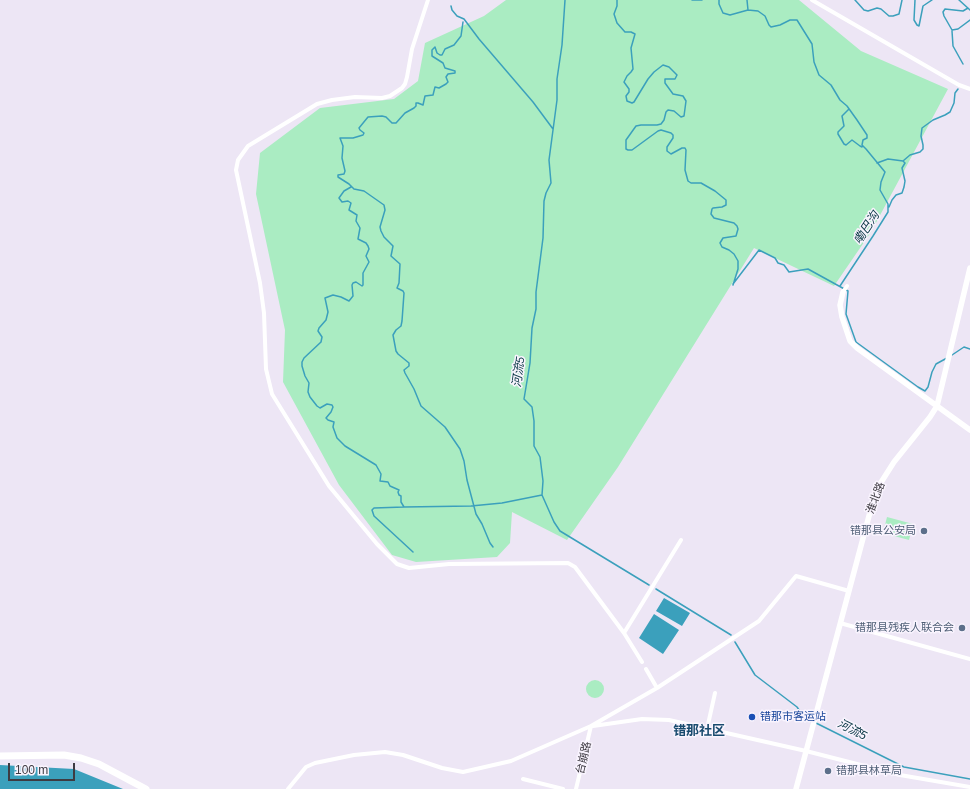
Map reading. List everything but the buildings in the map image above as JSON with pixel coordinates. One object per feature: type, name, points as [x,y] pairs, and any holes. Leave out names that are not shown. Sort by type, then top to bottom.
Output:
[{"type":"highway","points":[[0,756],[64,755],[81,758],[99,764],[146,789]]},
{"type":"street","points":[[428,0],[415,36],[407,77],[402,88],[390,96],[382,98],[355,97],[332,100],[318,104],[248,146],[238,160],[236,170],[260,283],[264,313],[266,362],[272,394],[329,486],[377,544],[397,564],[409,568],[457,564],[572,564],[624,633],[642,662]]},
{"type":"street","points":[[812,0],[953,81],[970,89]]},
{"type":"street","name":"淮北路","points":[[796,789],[873,501],[880,484],[894,462],[937,406],[970,268]]},
{"type":"street","points":[[847,286],[843,292],[840,306],[844,325],[850,341],[857,348],[970,430]]},
{"type":"street","points":[[624,633],[680,540]]},
{"type":"street","points":[[288,789],[306,767],[315,763],[354,755],[385,752],[403,755],[442,768],[463,772],[511,761],[591,726],[658,688],[759,622],[796,576],[849,591]]},
{"type":"street","points":[[840,623],[970,659]]},
{"type":"street","points":[[646,669],[658,688]]},
{"type":"street","points":[[707,729],[715,693]]},
{"type":"street","points":[[591,726],[652,718],[669,720],[806,751],[900,775],[970,787]]},
{"type":"street","name":"台崩路","points":[[576,789],[591,726]]},
{"type":"street","points":[[523,779],[563,789]]},
{"type":"green space","points":[[506,0],[799,0],[861,51],[948,89],[871,232],[834,286],[754,248],[618,467],[567,540],[512,512],[510,543],[497,557],[416,562],[392,555],[339,485],[283,382],[285,330],[256,194],[260,153],[320,108],[394,99],[418,81],[425,43],[484,16]]},
{"type":"green space","points":[[887,517],[913,524],[909,540],[883,533]]},
{"type":"green space","points":[[595,680],[599,681],[603,685],[603,693],[599,697],[595,698],[591,697],[587,693],[586,689],[587,685],[591,681]]},
{"type":"water","points":[[664,598],[690,613],[682,626],[656,611]]},
{"type":"water","points":[[654,614],[679,630],[663,654],[639,638]]},
{"type":"water","points":[[0,765],[74,769],[123,789],[0,789]]},
{"type":"waterway","name":"河流5","points":[[565,0],[562,45],[557,79],[557,100],[549,160],[551,183],[544,201],[543,238],[536,292],[536,309],[532,328],[530,363],[524,399],[532,407],[534,421],[534,446],[540,457],[543,481],[542,495],[554,522],[560,531],[649,585]]},
{"type":"waterway","points":[[617,0],[617,6],[614,14],[617,23],[625,32],[635,34],[631,48],[633,69],[624,82],[629,89],[626,96],[627,101],[632,103],[634,102],[648,79],[663,65],[669,67],[677,75],[675,79],[665,79],[665,83],[673,94],[683,96],[686,101],[684,116],[681,117],[674,111],[668,110],[661,124],[636,126],[626,140],[626,149],[632,150],[658,131],[661,130],[671,133],[673,138],[667,147],[667,151],[671,154],[685,148],[685,170],[688,181],[691,183],[701,183],[715,191],[726,200],[726,205],[713,208],[711,214],[714,218],[734,223],[738,229],[736,236],[723,238],[720,243],[722,247],[734,254],[738,261],[738,269],[733,285]]},
{"type":"waterway","name":"嘞巴沟","points":[[692,0],[702,0]]},
{"type":"waterway","name":"嘞巴沟","points":[[719,0],[723,13],[730,15],[748,10],[758,11],[765,16],[771,27],[780,25],[790,20],[797,20],[812,44],[814,62],[819,75],[831,85],[840,100],[847,106],[857,120],[867,135],[867,138],[863,140],[862,145],[885,172],[880,190],[888,204],[888,212],[840,286]]},
{"type":"waterway","points":[[747,0],[748,10]]},
{"type":"waterway","points":[[855,0],[864,10],[868,11],[877,8],[881,9],[889,16],[899,14],[902,0]]},
{"type":"waterway","points":[[915,0],[914,20],[919,26],[923,6],[932,0]]},
{"type":"waterway","points":[[959,0],[970,10]]},
{"type":"waterway","points":[[451,6],[452,10],[457,16],[464,19],[479,39],[533,102],[553,129]]},
{"type":"waterway","points":[[968,8],[963,11],[945,9],[943,12],[952,30],[958,29],[970,20]]},
{"type":"waterway","points":[[463,22],[461,36],[454,45],[445,49],[442,55],[437,53],[435,47],[432,50],[432,56],[443,63],[445,68],[455,71],[455,73],[448,74],[446,77],[448,82],[439,88],[435,87],[433,95],[425,96],[423,105],[416,103],[416,106],[405,113],[396,123],[392,123],[386,117],[382,116],[368,117],[359,128],[364,133],[363,135],[353,138],[340,138],[343,146],[342,158],[345,171],[344,174],[338,175],[338,177],[354,189],[364,191],[384,205],[385,210],[380,227],[384,237],[393,246],[391,256],[400,264],[399,283],[397,288],[404,293],[401,326],[393,335],[396,351],[409,363],[409,366],[404,370],[421,406],[445,427],[460,449],[476,514],[493,547]]},
{"type":"waterway","points":[[952,31],[953,46],[963,64]]},
{"type":"waterway","points":[[877,163],[888,159],[903,161],[910,155],[920,152],[923,149],[921,136],[922,128],[933,120],[950,112],[954,103],[955,93],[958,89]]},
{"type":"waterway","points":[[849,109],[842,116],[844,126],[838,134],[844,144],[846,145],[852,140],[862,147]]},
{"type":"waterway","points":[[889,207],[896,195],[902,193],[904,187],[905,181],[902,168],[905,163],[903,161]]},
{"type":"waterway","points":[[351,187],[344,191],[339,198],[342,202],[348,201],[351,203],[349,210],[357,215],[356,221],[360,228],[358,239],[366,243],[369,249],[366,256],[369,262],[363,273],[363,285],[362,286],[356,282],[353,283],[353,296],[349,301],[333,295],[325,298],[328,312],[326,320],[318,331],[322,337],[321,342],[304,358],[302,366],[309,383],[308,392],[310,397],[320,408],[327,404],[332,405],[333,407],[326,418],[334,422],[333,427],[337,438],[345,446],[376,465],[381,474],[380,481],[388,482],[390,486],[399,490],[398,492],[401,496],[401,502],[404,507]]},
{"type":"waterway","name":"嘞巴沟","points":[[733,284],[759,250],[775,258],[778,263],[784,265],[789,272],[808,269],[848,291],[846,314],[856,342],[918,387],[925,391],[928,387],[936,364],[947,358]]},
{"type":"waterway","name":"嘞巴沟","points":[[952,355],[964,347],[970,349]]},
{"type":"waterway","points":[[413,552],[374,516],[372,510],[374,508],[471,506],[502,503],[542,495]]},
{"type":"waterway","name":"河流5","points":[[656,589],[731,635]]},
{"type":"waterway","name":"河流5","points":[[735,642],[755,675],[797,707],[806,720],[813,722]]},
{"type":"waterway","name":"河流5","points":[[816,723],[904,767],[970,779]]},
{"type":"place","name":"错那县公安局","points":[[924,531]]},
{"type":"place","name":"错那县残疾人联合会","points":[[962,628]]},
{"type":"place","name":"错那市客运站","points":[[752,717]]},
{"type":"place","name":"错那县林草局","points":[[828,771]]},
{"type":"district","name":"错那社区","points":[[699,731]]}]
